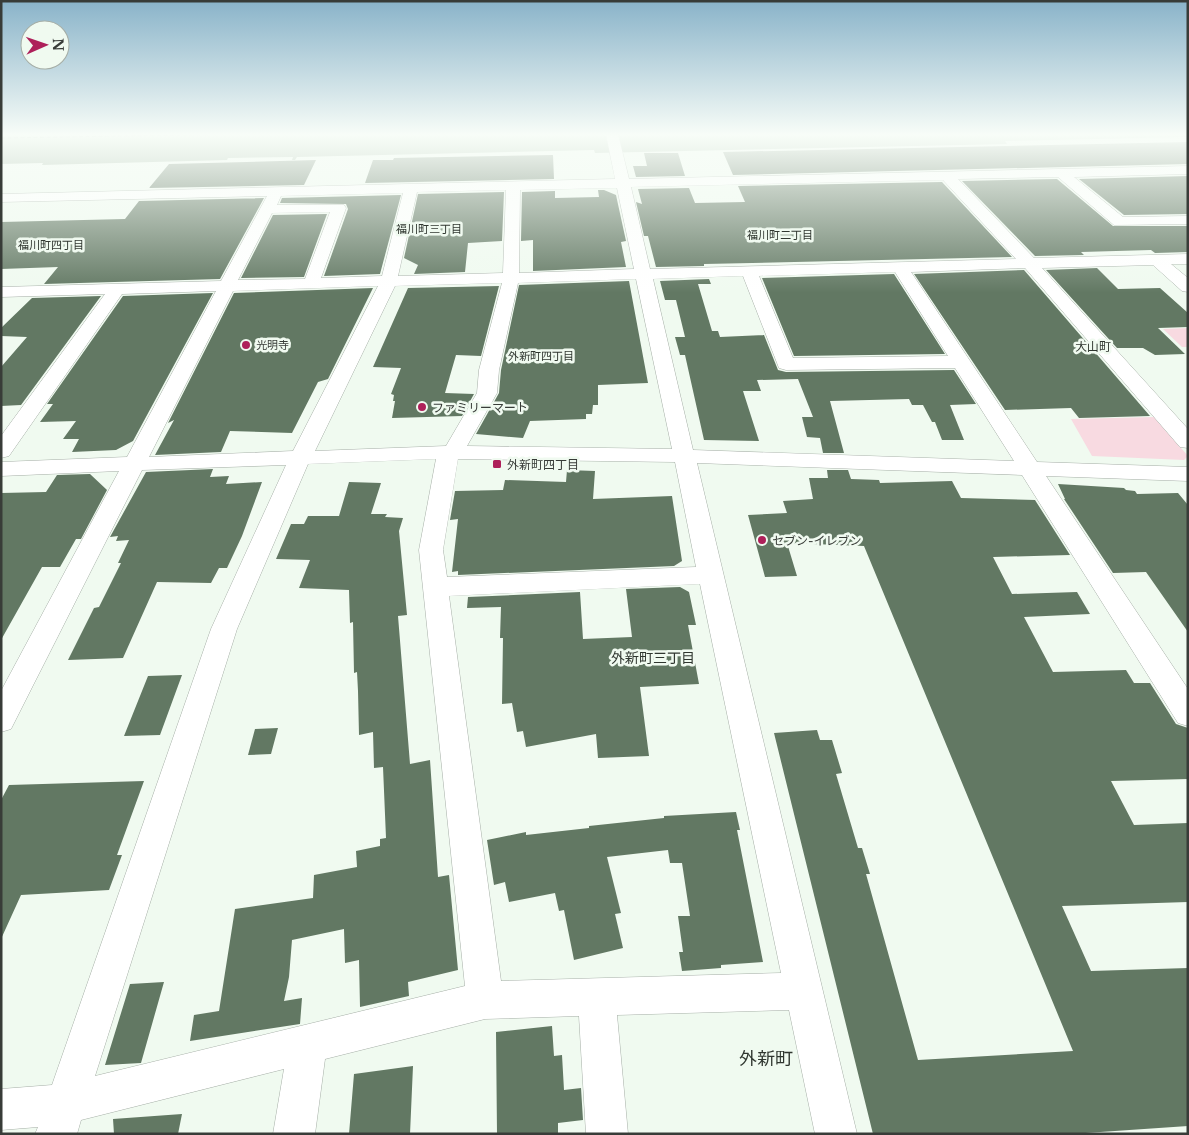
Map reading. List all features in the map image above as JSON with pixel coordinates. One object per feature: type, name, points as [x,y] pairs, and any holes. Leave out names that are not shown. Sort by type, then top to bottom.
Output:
[{"type":"street","points":[[1,198],[272,200],[411,188],[464,187]]},
{"type":"street","points":[[485,1000],[431,550],[451,452],[487,393],[489,370],[511,278],[513,187]]},
{"type":"street","points":[[624,187],[836,1134]]},
{"type":"street","points":[[957,187],[1029,263],[1188,442]]},
{"type":"street","points":[[1078,187],[1119,222],[1188,220]]},
{"type":"street","points":[[60,1119],[224,630],[300,458],[389,282],[411,188]]},
{"type":"street","points":[[1,207],[19,198]]},
{"type":"street","points":[[272,200],[339,208],[311,284]]},
{"type":"street","points":[[1,720],[272,200]]},
{"type":"street","points":[[4,296],[117,289],[1188,259]]},
{"type":"street","points":[[1157,260],[1188,287]]},
{"type":"street","points":[[900,267],[1188,714]]},
{"type":"street","points":[[749,271],[786,364],[961,362]]},
{"type":"street","points":[[1,451],[117,289]]},
{"type":"street","points":[[1,469],[451,452],[685,456],[1188,474]]},
{"type":"street","points":[[436,587],[711,575]]},
{"type":"street","points":[[1,1110],[60,1119],[308,1044],[485,1000],[804,991]]},
{"type":"street","points":[[597,997],[607,1134]]},
{"type":"street","points":[[294,1134],[308,1044]]},
{"type":"shaded area","points":[[1188,328],[1188,347],[1182,347],[1163,329]]},
{"type":"shaded area","points":[[1154,417],[1188,456],[1184,460],[1092,456],[1071,419]]},
{"type":"building","points":[[150,187],[202,187],[149,188]]},
{"type":"building","points":[[738,187],[947,187],[1012,257],[704,264],[704,266],[656,267],[648,236],[644,236],[636,202],[642,204],[638,189],[689,188],[695,203],[745,202]]},
{"type":"building","points":[[968,187],[1066,187],[1113,226],[1188,226],[1188,252],[1155,253],[1151,250],[1081,252],[1084,255],[1035,256]]},
{"type":"building","points":[[1089,187],[1188,187],[1188,214],[1124,215]]},
{"type":"building","points":[[598,190],[604,190],[616,195],[626,241],[621,242],[626,267],[533,271],[533,240],[521,241],[522,192],[555,191],[555,198],[599,197]]},
{"type":"building","points":[[504,192],[502,241],[468,243],[465,272],[414,274],[418,265],[404,258],[418,194]]},
{"type":"building","points":[[401,195],[380,274],[324,276],[348,209],[346,204],[280,203],[282,198]]},
{"type":"building","points":[[264,198],[220,279],[44,284],[58,267],[1,269],[1,222],[125,219],[139,201]]},
{"type":"building","points":[[327,214],[304,277],[241,278],[273,215]]},
{"type":"building","points":[[1097,268],[1118,289],[1160,288],[1188,313],[1188,327],[1158,328],[1185,354],[1155,355],[1143,348],[1117,348],[1046,270]]},
{"type":"building","points":[[1024,270],[1150,416],[1079,418],[1071,408],[1005,410],[914,274]]},
{"type":"building","points":[[894,274],[945,354],[794,356],[762,278]]},
{"type":"building","points":[[709,279],[711,284],[698,284],[712,331],[718,331],[720,337],[764,335],[778,370],[786,372],[954,370],[976,404],[950,405],[964,440],[942,440],[935,422],[932,422],[923,405],[912,405],[909,399],[830,401],[844,453],[823,453],[820,438],[807,437],[802,417],[813,417],[798,379],[757,380],[761,391],[743,391],[759,441],[704,440],[685,355],[680,355],[675,337],[685,337],[676,300],[665,300],[660,281]]},
{"type":"building","points":[[629,281],[648,383],[598,385],[598,405],[593,405],[592,414],[586,414],[586,419],[530,421],[523,438],[476,434],[499,393],[501,370],[519,285]]},
{"type":"building","points":[[499,286],[481,356],[456,355],[445,393],[474,394],[462,416],[392,418],[395,401],[393,401],[394,395],[391,394],[401,368],[373,367],[408,288]]},
{"type":"building","points":[[373,288],[328,379],[318,382],[292,433],[230,431],[221,452],[155,455],[174,420],[168,423],[234,293]]},
{"type":"building","points":[[213,293],[133,441],[116,450],[72,452],[79,439],[63,439],[76,421],[40,422],[53,404],[47,404],[123,296]]},
{"type":"building","points":[[101,296],[21,405],[1,406],[1,367],[27,337],[1,336],[1,328],[32,298]]},
{"type":"building","points":[[213,469],[210,477],[229,476],[226,484],[262,482],[242,536],[227,568],[219,568],[211,583],[157,582],[123,658],[68,660],[94,608],[99,607],[121,563],[118,563],[129,540],[116,541],[118,536],[110,537],[146,472]]},
{"type":"building","points":[[567,470],[595,471],[593,499],[672,496],[682,561],[674,566],[458,575],[458,571],[452,572],[458,519],[450,520],[455,491],[503,490],[505,480],[566,482]]},
{"type":"building","points":[[827,470],[848,470],[851,479],[879,480],[880,483],[952,481],[961,498],[1035,500],[1070,555],[993,557],[1012,594],[1077,592],[1090,614],[1024,617],[1053,672],[1126,670],[1134,683],[1150,683],[1176,724],[1188,728],[1188,779],[1111,781],[1134,825],[1188,823],[1188,902],[1062,906],[1091,971],[1188,968],[1188,1126],[1071,1134],[873,1134],[774,733],[817,730],[820,740],[832,740],[842,773],[836,774],[858,848],[862,848],[870,874],[866,874],[918,1060],[1073,1051],[864,546],[787,543],[797,576],[765,577],[748,515],[787,513],[783,501],[813,499],[809,478],[828,478]]},
{"type":"building","points":[[90,474],[107,490],[81,539],[76,539],[60,567],[42,567],[1,640],[1,493],[46,492],[57,475]]},
{"type":"building","points":[[349,482],[381,483],[371,514],[387,514],[385,517],[403,518],[399,531],[407,615],[398,616],[410,764],[430,760],[438,877],[449,875],[458,970],[408,982],[409,996],[360,1007],[359,960],[345,963],[344,929],[292,940],[289,977],[284,1001],[302,998],[300,1024],[190,1041],[194,1015],[219,1011],[235,909],[313,898],[314,875],[357,867],[356,851],[380,846],[380,839],[386,838],[383,767],[374,768],[373,732],[359,735],[357,672],[354,673],[353,622],[350,623],[349,590],[299,588],[310,560],[276,559],[291,524],[304,524],[308,516],[339,516]]},
{"type":"building","points":[[1058,484],[1124,488],[1135,491],[1137,494],[1178,493],[1188,505],[1188,632],[1146,572],[1113,573],[1064,499]]},
{"type":"building","points":[[680,587],[689,592],[696,625],[688,625],[699,684],[640,687],[649,756],[598,758],[596,734],[526,747],[523,731],[517,732],[512,703],[502,704],[503,638],[500,638],[501,607],[467,608],[468,597],[580,592],[583,639],[632,637],[626,589]]},
{"type":"building","points":[[182,675],[160,735],[124,736],[148,676]]},
{"type":"building","points":[[278,728],[271,754],[248,755],[255,729]]},
{"type":"building","points":[[144,781],[117,855],[122,855],[109,890],[21,895],[1,939],[1,800],[9,785]]},
{"type":"building","points":[[736,812],[740,830],[737,830],[763,962],[721,965],[721,968],[682,971],[679,952],[683,952],[678,916],[690,916],[682,863],[670,863],[668,850],[607,857],[621,913],[615,914],[623,948],[574,960],[564,910],[559,911],[555,893],[509,902],[505,882],[494,885],[487,840],[526,832],[526,835],[589,828],[589,826],[664,818],[664,816]]},
{"type":"building","points":[[164,982],[141,1063],[105,1065],[130,984]]},
{"type":"building","points":[[552,1026],[554,1056],[562,1055],[564,1090],[581,1088],[583,1120],[558,1123],[558,1134],[497,1134],[496,1032]]},
{"type":"building","points":[[413,1066],[410,1134],[349,1134],[354,1074]]},
{"type":"building","points":[[182,1114],[178,1134],[114,1134],[113,1119]]},
{"type":"place","name":"光明寺","points":[[246,345]]},
{"type":"place","name":"ファミリーマート","points":[[422,407]]},
{"type":"place","name":"外新町四丁目","points":[[497,464]]},
{"type":"place","name":"セブン-イレブン","points":[[762,540]]},
{"type":"district","name":"福川町三丁目","points":[[429,229]]},
{"type":"district","name":"福川町二丁目","points":[[780,235]]},
{"type":"district","name":"福川町四丁目","points":[[51,245]]},
{"type":"district","name":"大山町","points":[[1093,346]]},
{"type":"district","name":"外新町四丁目","points":[[541,356]]},
{"type":"district","name":"外新町三丁目","points":[[653,658]]},
{"type":"district","name":"外新町","points":[[766,1059]]}]
